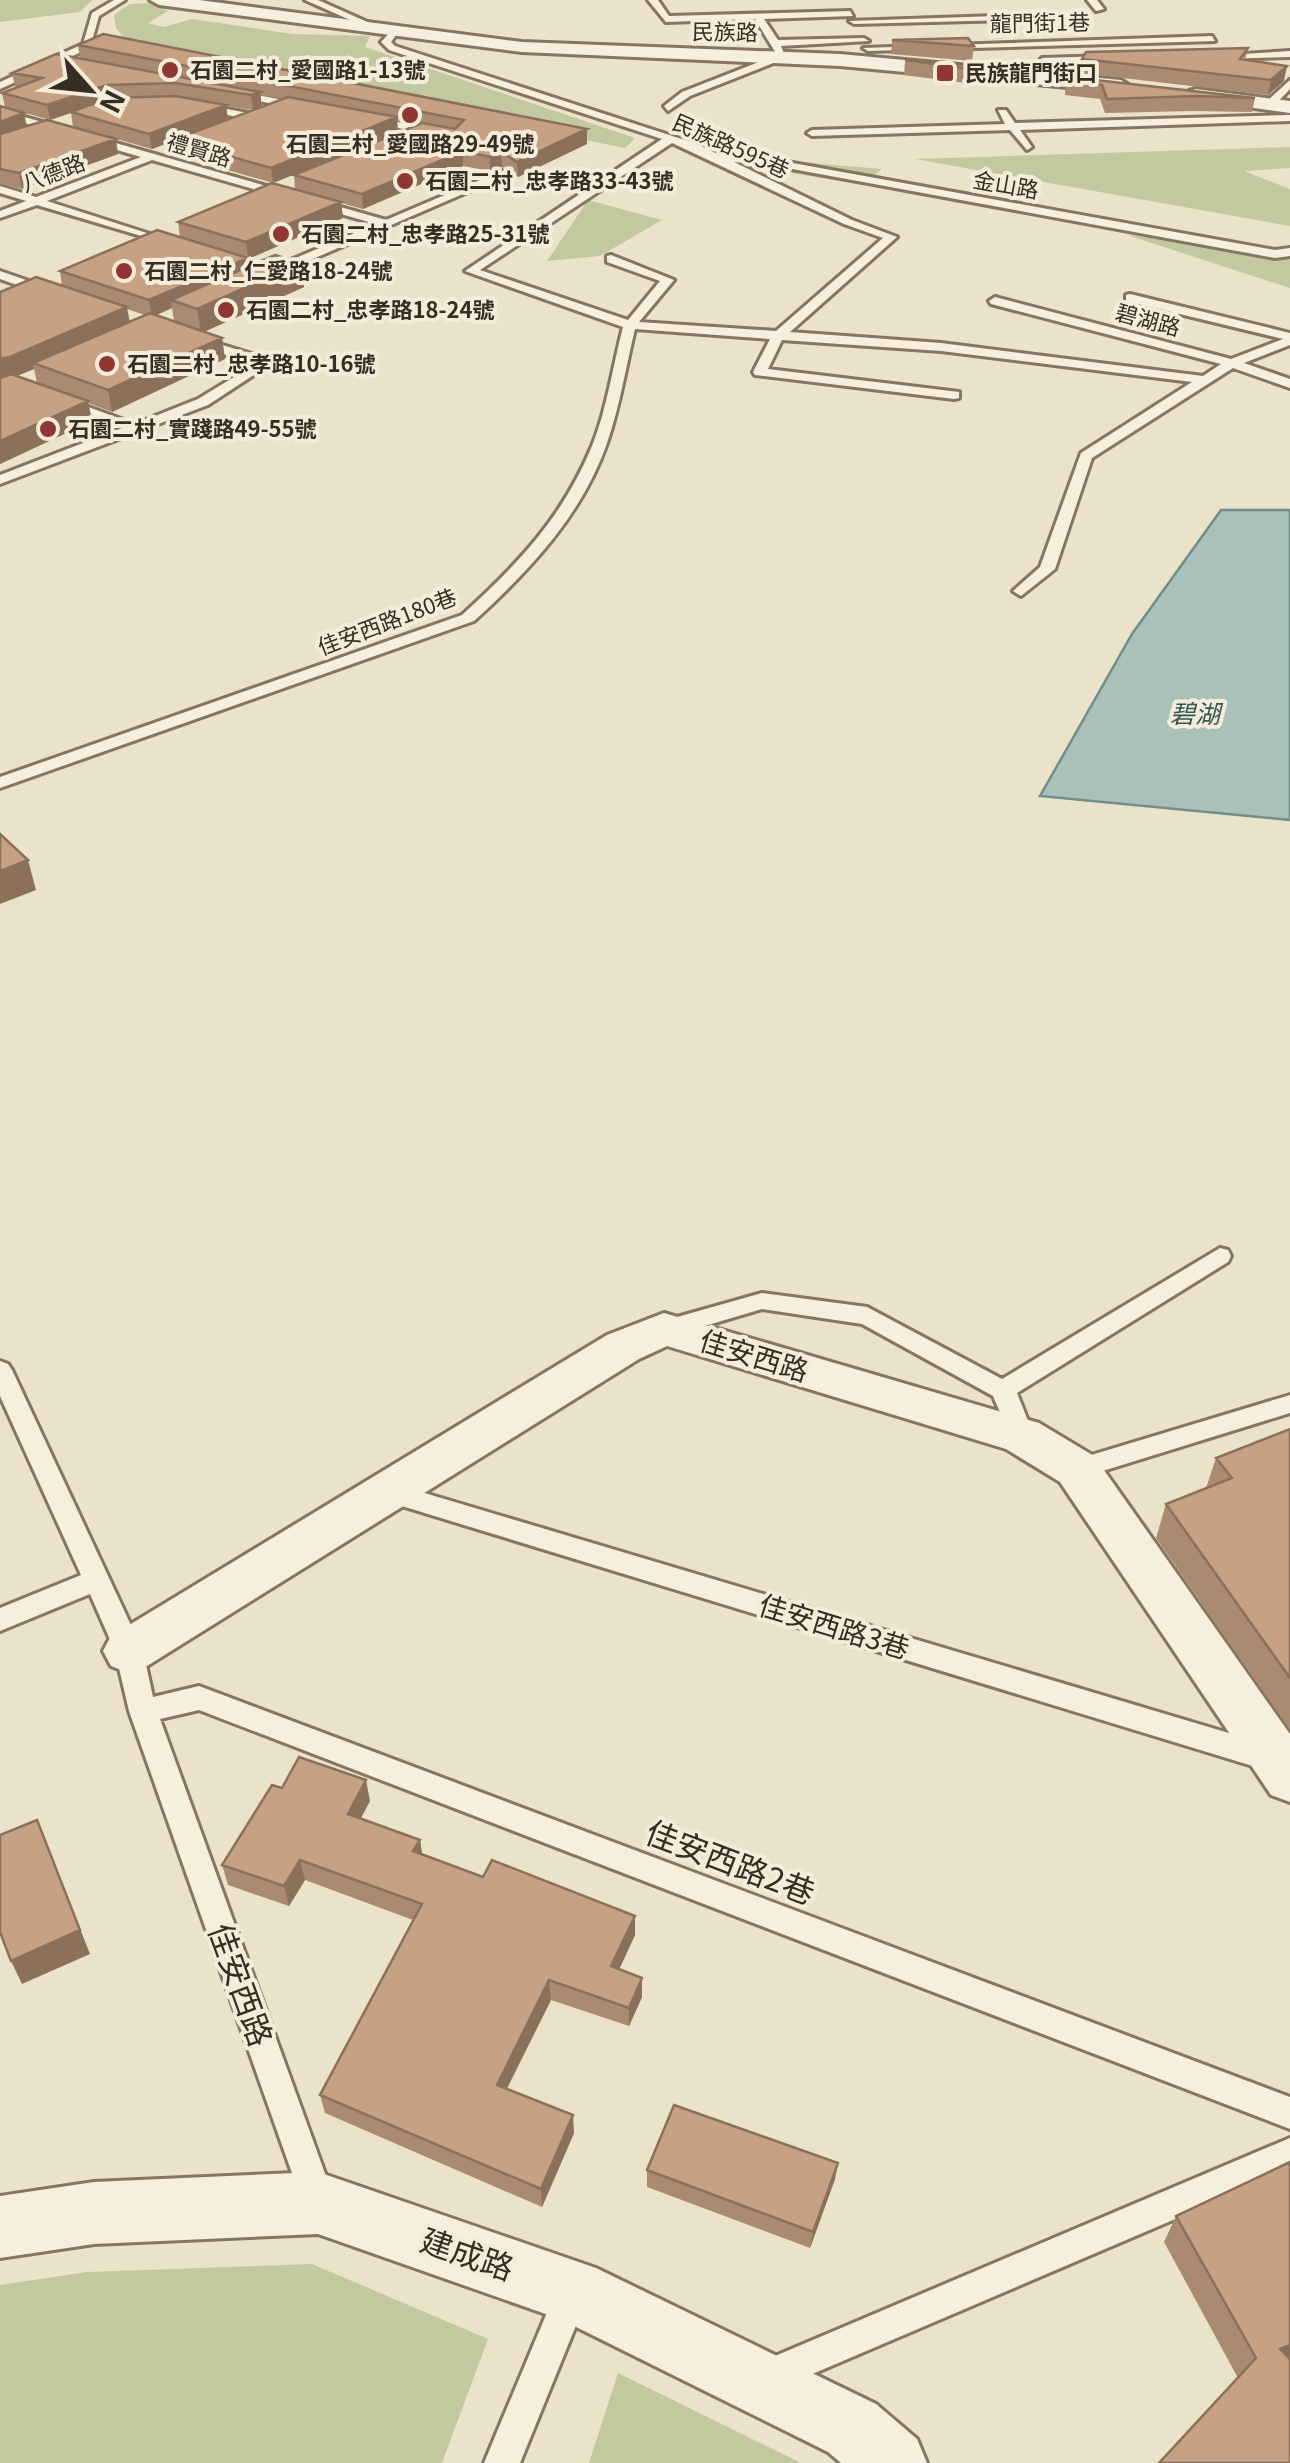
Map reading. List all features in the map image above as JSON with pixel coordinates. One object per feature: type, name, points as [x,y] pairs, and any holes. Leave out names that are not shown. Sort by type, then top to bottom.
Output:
[{"type":"street","name":"民族路","points":[[159,0],[522,47],[869,50],[1143,89]]},
{"type":"street","points":[[1178,101],[1280,105]]},
{"type":"street","name":"佳安西路","points":[[128,1651],[623,1347],[664,1329],[1022,1436],[1077,1469],[1284,1769]]},
{"type":"street","name":"建成路","points":[[0,2227],[94,2213],[318,2203],[573,2292],[852,2428],[893,2463]]},
{"type":"lane","points":[[0,86],[87,46],[96,15],[120,0]]},
{"type":"lane","points":[[310,0],[386,30]]},
{"type":"lane","points":[[653,0],[666,19],[1052,16]]},
{"type":"lane","points":[[843,0],[869,50]]},
{"type":"lane","points":[[668,108],[686,94],[779,50],[758,17]]},
{"type":"lane","name":"民族路595巷","points":[[386,30],[386,42],[392,48],[670,139],[848,222],[890,236],[777,337],[760,372],[954,395]]},
{"type":"lane","name":"龍門街1巷","points":[[869,50],[1212,39]]},
{"type":"lane","points":[[1195,56],[1290,54]]},
{"type":"lane","points":[[1031,76],[1042,61],[1118,58]]},
{"type":"lane","points":[[57,61],[76,65]]},
{"type":"lane","points":[[1280,105],[1290,83]]},
{"type":"lane","points":[[212,90],[328,111]]},
{"type":"lane","points":[[1178,101],[1205,138]]},
{"type":"lane","points":[[177,104],[254,117]]},
{"type":"lane","points":[[220,130],[290,104]]},
{"type":"lane","points":[[1090,111],[1116,142]]},
{"type":"lane","points":[[1002,112],[1028,148]]},
{"type":"lane","name":"禮賢路","points":[[0,113],[388,224]]},
{"type":"lane","points":[[917,114],[933,146]]},
{"type":"lane","points":[[347,115],[457,137]]},
{"type":"lane","points":[[32,134],[79,117]]},
{"type":"lane","points":[[812,133],[1290,118]]},
{"type":"lane","points":[[389,144],[423,130]]},
{"type":"lane","points":[[670,139],[471,271],[630,325],[942,347],[1205,380]]},
{"type":"lane","name":"八德路","points":[[0,216],[167,150]]},
{"type":"lane","name":"金山路","points":[[715,157],[776,163],[1274,254],[1290,252]]},
{"type":"lane","points":[[252,274],[270,273],[505,173]]},
{"type":"lane","points":[[255,198],[288,185]]},
{"type":"lane","points":[[0,190],[194,250]]},
{"type":"lane","points":[[139,246],[172,232]]},
{"type":"lane","points":[[611,258],[668,280],[630,325]]},
{"type":"lane","points":[[0,275],[70,299]]},
{"type":"lane","points":[[18,296],[54,281]]},
{"type":"lane","points":[[1130,298],[1290,339]]},
{"type":"lane","name":"碧湖路","points":[[995,301],[1232,363],[1290,384]]},
{"type":"lane","name":"佳安西路180巷","points":[[0,783],[468,618],[525,566],[567,508],[600,444],[630,325]]},
{"type":"lane","points":[[0,480],[203,402],[248,377],[258,367],[253,360],[186,337]]},
{"type":"lane","points":[[1021,592],[1047,569],[1086,456],[1232,363],[1290,339]]},
{"type":"lane","points":[[50,398],[134,428]]},
{"type":"lane","points":[[1002,1390],[1220,1256]]},
{"type":"lane","points":[[664,1329],[762,1301],[867,1316],[1002,1390],[1022,1436]]},
{"type":"lane","name":"佳安西路","points":[[0,1370],[128,1651],[143,1712],[318,2203]]},
{"type":"lane","points":[[1077,1469],[1290,1404]]},
{"type":"lane","name":"佳安西路3巷","points":[[391,1493],[1284,1769]]},
{"type":"lane","points":[[0,1620],[96,1580]]},
{"type":"lane","name":"佳安西路2巷","points":[[143,1712],[199,1698],[1290,2113]]},
{"type":"lane","points":[[756,2381],[1290,2154]]},
{"type":"lane","points":[[502,2463],[573,2292]]},
{"type":"green space","points":[[0,0],[92,0],[80,12],[0,22]]},
{"type":"green space","points":[[152,3],[168,11],[148,23],[164,27],[192,19],[292,34],[370,36],[365,47],[635,138],[625,148],[133,49],[116,28],[114,15],[130,4]]},
{"type":"green space","points":[[1290,147],[1290,168],[1244,171],[1290,189],[1290,226],[915,159]]},
{"type":"green space","points":[[743,157],[882,169],[862,185],[756,167]]},
{"type":"green space","points":[[588,200],[662,220],[600,256],[547,261]]},
{"type":"green space","points":[[1127,235],[1290,251],[1290,288]]},
{"type":"green space","points":[[312,2264],[488,2339],[442,2463],[0,2463],[0,2285],[87,2272]]},
{"type":"green space","points":[[618,2373],[801,2463],[589,2463]]},
{"type":"water","name":"碧湖","points":[[1221,510],[1290,510],[1290,820],[1040,796],[1132,634]]},
{"type":"building","points":[[103,34],[587,129],[517,162],[501,152],[490,157],[463,151],[362,194],[294,175],[422,123],[455,129],[464,120],[78,45]]},
{"type":"building","points":[[968,38],[974,46],[892,40]]},
{"type":"building","points":[[1248,48],[1240,59],[1287,66],[1271,80],[1082,59],[1086,52]]},
{"type":"building","points":[[56,54],[260,92],[251,95],[175,83],[107,85],[47,105],[2,93],[42,78],[12,73]]},
{"type":"building","points":[[905,60],[988,67],[991,72]]},
{"type":"building","points":[[1069,77],[1255,98],[1107,99],[1102,85],[1066,80]]},
{"type":"building","points":[[175,96],[226,105],[149,134],[71,112],[109,98]]},
{"type":"building","points":[[288,97],[397,117],[271,168],[173,140]]},
{"type":"building","points":[[0,106],[24,113],[0,122]]},
{"type":"building","points":[[47,120],[116,139],[19,173],[0,169],[0,134]]},
{"type":"building","points":[[272,183],[341,202],[246,242],[178,222]]},
{"type":"building","points":[[157,230],[248,258],[149,300],[60,271]]},
{"type":"building","points":[[275,255],[301,263],[197,309],[171,300]]},
{"type":"building","points":[[36,277],[127,307],[0,359],[0,292]]},
{"type":"building","points":[[150,313],[222,338],[108,390],[33,363]]},
{"type":"building","points":[[11,374],[88,401],[0,441],[0,378]]},
{"type":"building","points":[[0,834],[28,860],[0,871]]},
{"type":"building","points":[[1290,1429],[1290,1678],[1166,1504],[1232,1478],[1216,1458]]},
{"type":"building","points":[[299,1757],[366,1780],[348,1814],[420,1840],[413,1851],[483,1877],[492,1860],[635,1916],[611,1966],[642,1978],[629,2008],[549,1980],[497,2085],[573,2115],[541,2189],[320,2095],[422,1904],[300,1860],[284,1886],[222,1865],[272,1785],[282,1788]]},
{"type":"building","points":[[37,1820],[80,1930],[11,1961],[0,1932],[0,1835]]},
{"type":"building","points":[[674,2105],[838,2163],[813,2232],[647,2170]]},
{"type":"building","points":[[1290,2162],[1290,2345],[1280,2349],[1290,2359],[1290,2463],[1159,2463],[1256,2358],[1176,2216]]},
{"type":"place","name":"石園二村_愛國路1-13號","points":[[170,70]]},
{"type":"place","name":"民族龍門街口","points":[[945,73]]},
{"type":"place","name":"石園二村_愛國路29-49號","points":[[410,115]]},
{"type":"place","name":"石園二村_忠孝路33-43號","points":[[405,181]]},
{"type":"place","name":"石園二村_忠孝路25-31號","points":[[281,234]]},
{"type":"place","name":"石園二村_仁愛路18-24號","points":[[124,271]]},
{"type":"place","name":"石園二村_忠孝路18-24號","points":[[226,310]]},
{"type":"place","name":"石園二村_忠孝路10-16號","points":[[107,364]]},
{"type":"place","name":"石園二村_實踐路49-55號","points":[[48,429]]}]
